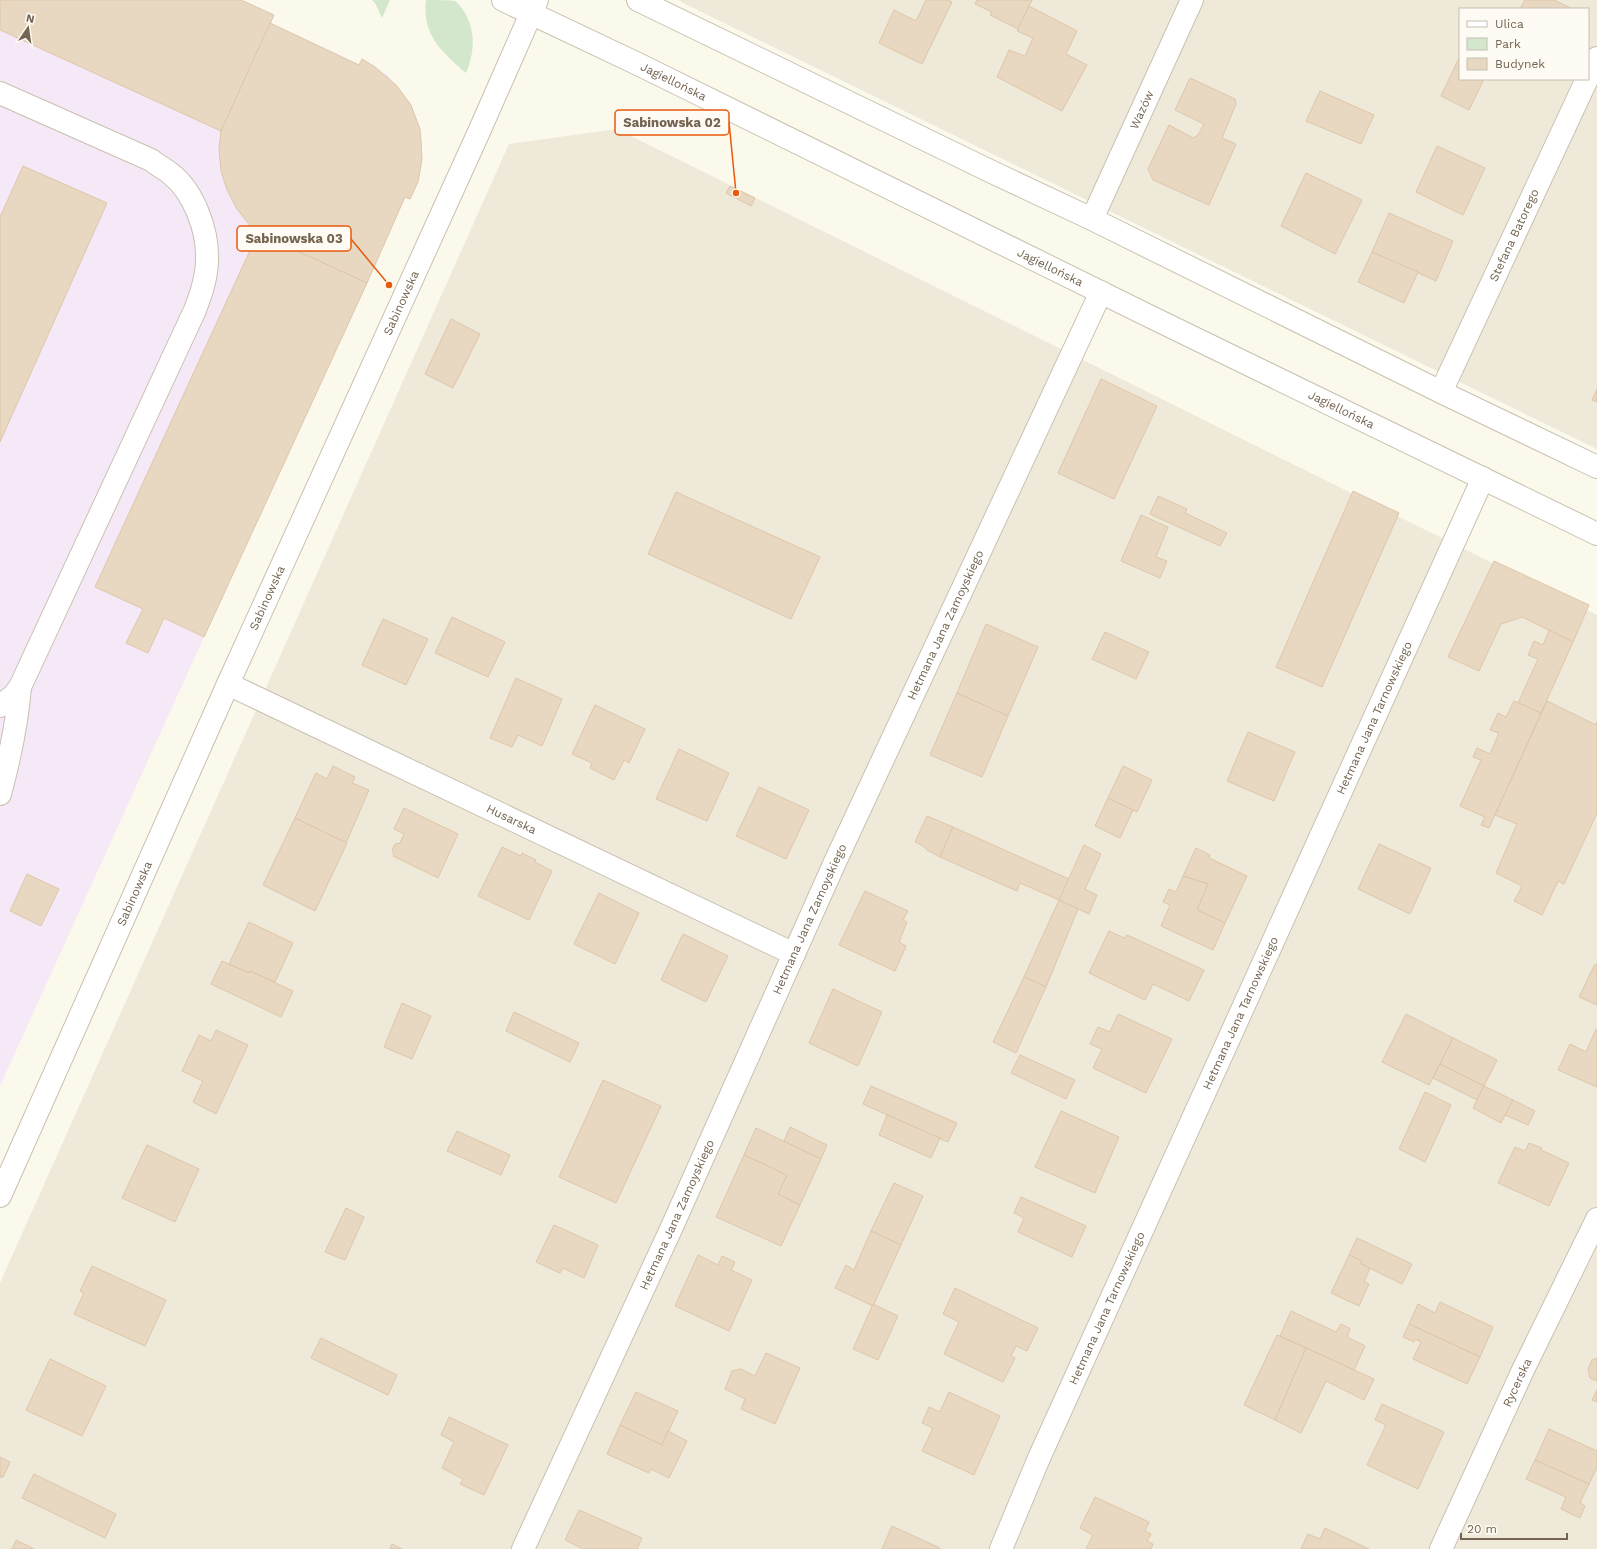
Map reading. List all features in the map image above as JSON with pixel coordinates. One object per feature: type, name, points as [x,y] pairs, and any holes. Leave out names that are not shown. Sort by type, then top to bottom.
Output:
[{"type":"street","name":"Jagiellońska","points":[[504,0],[534,7],[647,69],[1597,534]]},
{"type":"street","points":[[638,0],[1092,219],[1440,392],[1597,467]]},
{"type":"street","name":"Wazów","points":[[1092,219],[1192,0]]},
{"type":"street","name":"Sabinowska","points":[[0,1196],[228,684],[534,7]]},
{"type":"street","name":"Stefana Batorego","points":[[1589,76],[1597,58]]},
{"type":"street","name":"Stefana Batorego","points":[[1440,392],[1587,80]]},
{"type":"street","points":[[0,93],[150,160],[172,174],[186,189],[197,210],[204,234],[207,259],[204,285],[195,310],[20,687],[13,696],[0,706]]},
{"type":"street","name":"Hetmana Jana Zamoyskiego","points":[[523,1549],[667,1236],[794,954],[1101,292]]},
{"type":"street","name":"Hetmana Jana Tarnowskiego","points":[[1001,1549],[1055,1422],[1483,478]]},
{"type":"street","name":"Husarska","points":[[228,684],[794,954]]},
{"type":"street","points":[[0,794],[11,754],[17,719],[20,687]]},
{"type":"street","name":"Rycerska","points":[[1441,1549],[1523,1370],[1597,1219]]},
{"type":"shaded area","points":[[0,0],[241,0],[274,15],[271,23],[359,65],[362,59],[387,75],[411,105],[420,129],[422,159],[418,182],[410,199],[405,197],[0,1086]]},
{"type":"shaded area","points":[[678,0],[1597,0],[1597,449],[685,4]]},
{"type":"shaded area","points":[[617,129],[1597,615],[1597,1549],[0,1549],[0,1283],[509,144]]},
{"type":"green space","points":[[372,0],[390,0],[382,18],[375,3]]},
{"type":"green space","points":[[426,0],[455,1],[467,17],[473,41],[471,57],[466,73],[441,49],[430,33],[427,23]]},
{"type":"building","points":[[0,0],[241,0],[274,15],[221,131],[0,30]]},
{"type":"building","points":[[926,0],[948,0],[952,2],[922,64],[879,43],[894,10],[916,21]]},
{"type":"building","points":[[977,0],[1032,0],[1018,29],[990,15],[992,12],[975,4]]},
{"type":"building","points":[[1525,0],[1554,0],[1571,8],[1521,8]]},
{"type":"building","points":[[1029,6],[1077,31],[1066,54],[1087,65],[1062,111],[997,77],[1009,50],[1025,56],[1033,38],[1017,31]]},
{"type":"building","points":[[270,23],[359,65],[362,59],[375,67],[396,85],[411,105],[420,129],[422,159],[418,182],[410,199],[405,197],[367,283],[258,233],[251,227],[237,209],[227,190],[221,171],[219,149],[221,131]]},
{"type":"building","points":[[1459,58],[1459,80],[1484,80],[1469,110],[1441,96]]},
{"type":"building","points":[[1190,78],[1235,99],[1236,104],[1222,138],[1236,144],[1209,205],[1153,180],[1148,169],[1169,125],[1193,138],[1198,135],[1204,124],[1175,110]]},
{"type":"building","points":[[1320,91],[1374,115],[1361,144],[1306,121]]},
{"type":"building","points":[[1437,146],[1485,168],[1463,215],[1416,192]]},
{"type":"building","points":[[23,166],[107,203],[0,442],[0,217]]},
{"type":"building","points":[[1306,173],[1362,200],[1335,254],[1281,226]]},
{"type":"building","points":[[730,186],[755,198],[751,206],[726,193]]},
{"type":"building","points":[[1389,213],[1453,241],[1436,281],[1372,252]]},
{"type":"building","points":[[258,233],[367,283],[204,637],[164,618],[148,653],[126,643],[143,609],[95,587]]},
{"type":"building","points":[[1372,252],[1418,272],[1404,303],[1358,282]]},
{"type":"building","points":[[451,319],[480,334],[453,388],[425,374]]},
{"type":"building","points":[[1101,379],[1157,406],[1114,499],[1058,473]]},
{"type":"building","points":[[1597,389],[1597,402],[1592,400]]},
{"type":"building","points":[[1353,491],[1399,513],[1322,687],[1276,667]]},
{"type":"building","points":[[676,492],[820,557],[791,619],[648,554]]},
{"type":"building","points":[[1158,496],[1187,509],[1185,513],[1227,533],[1220,546],[1150,514]]},
{"type":"building","points":[[1141,515],[1168,527],[1156,557],[1167,561],[1160,578],[1121,561]]},
{"type":"building","points":[[1494,561],[1589,605],[1573,642],[1522,617],[1501,624],[1479,671],[1448,657]]},
{"type":"building","points":[[452,617],[505,642],[488,677],[435,653]]},
{"type":"building","points":[[383,619],[428,639],[406,685],[362,665]]},
{"type":"building","points":[[986,624],[1038,647],[1008,716],[957,693]]},
{"type":"building","points":[[1549,630],[1573,642],[1541,713],[1518,703],[1538,659],[1528,655],[1534,641],[1543,645]]},
{"type":"building","points":[[1105,632],[1149,652],[1136,679],[1092,659]]},
{"type":"building","points":[[516,678],[562,699],[542,746],[518,735],[512,747],[490,738]]},
{"type":"building","points":[[957,693],[1008,716],[982,777],[930,755]]},
{"type":"building","points":[[1514,701],[1541,713],[1489,828],[1481,825],[1485,817],[1460,806],[1481,760],[1473,757],[1477,748],[1490,754],[1499,733],[1490,730],[1498,713],[1506,717]]},
{"type":"building","points":[[1547,701],[1596,725],[1597,722],[1597,813],[1564,884],[1558,881],[1542,915],[1514,901],[1522,886],[1496,873],[1517,824],[1495,815]]},
{"type":"building","points":[[595,705],[645,729],[629,763],[624,760],[614,780],[590,768],[592,763],[572,754]]},
{"type":"building","points":[[1248,732],[1295,752],[1274,801],[1227,781]]},
{"type":"building","points":[[679,749],[729,773],[707,821],[656,799]]},
{"type":"building","points":[[333,766],[355,777],[352,783],[369,790],[346,843],[295,818],[316,773],[327,779]]},
{"type":"building","points":[[1123,766],[1152,780],[1137,812],[1108,798]]},
{"type":"building","points":[[759,787],[809,810],[786,859],[736,836]]},
{"type":"building","points":[[1108,798],[1133,810],[1120,838],[1095,826]]},
{"type":"building","points":[[404,808],[458,834],[438,878],[393,856],[394,854],[392,850],[395,844],[400,843],[404,834],[394,829]]},
{"type":"building","points":[[927,816],[953,827],[940,857],[915,842]]},
{"type":"building","points":[[295,818],[347,843],[315,911],[263,885]]},
{"type":"building","points":[[953,827],[1069,879],[1059,900],[1020,883],[1017,891],[940,857]]},
{"type":"building","points":[[1379,844],[1431,868],[1410,914],[1358,889]]},
{"type":"building","points":[[1084,845],[1101,854],[1085,889],[1097,895],[1089,914],[1059,900]]},
{"type":"building","points":[[502,847],[521,856],[522,853],[536,860],[535,862],[552,871],[529,920],[478,896]]},
{"type":"building","points":[[1196,848],[1210,855],[1209,858],[1247,876],[1225,923],[1197,910],[1208,884],[1183,876]]},
{"type":"building","points":[[27,874],[59,889],[41,926],[10,911]]},
{"type":"building","points":[[1183,876],[1208,884],[1197,910],[1225,923],[1213,950],[1161,926],[1170,905],[1163,902],[1169,889],[1176,892]]},
{"type":"building","points":[[865,891],[908,911],[903,920],[907,922],[899,942],[906,946],[895,971],[839,945]]},
{"type":"building","points":[[599,893],[639,913],[615,964],[574,944]]},
{"type":"building","points":[[1059,900],[1078,909],[1046,987],[1024,977]]},
{"type":"building","points":[[249,922],[293,943],[275,982],[229,964]]},
{"type":"building","points":[[1109,931],[1124,938],[1127,935],[1204,970],[1189,1001],[1153,984],[1145,1000],[1089,973]]},
{"type":"building","points":[[683,934],[728,956],[706,1002],[661,980]]},
{"type":"building","points":[[222,961],[249,973],[250,971],[293,991],[281,1017],[211,984]]},
{"type":"building","points":[[1595,964],[1597,965],[1597,1005],[1579,997]]},
{"type":"building","points":[[1024,977],[1046,987],[1016,1053],[993,1042]]},
{"type":"building","points":[[833,989],[882,1012],[858,1066],[809,1043]]},
{"type":"building","points":[[402,1003],[431,1016],[412,1059],[384,1047]]},
{"type":"building","points":[[514,1012],[579,1043],[570,1062],[506,1031]]},
{"type":"building","points":[[1118,1014],[1172,1039],[1146,1093],[1093,1068],[1102,1049],[1090,1044],[1098,1027],[1110,1032]]},
{"type":"building","points":[[1406,1014],[1453,1038],[1429,1085],[1382,1062]]},
{"type":"building","points":[[1596,1029],[1597,1087],[1558,1070],[1570,1044],[1586,1052]]},
{"type":"building","points":[[216,1030],[248,1045],[216,1114],[193,1102],[203,1081],[182,1071],[199,1035],[211,1041]]},
{"type":"building","points":[[1453,1038],[1497,1060],[1484,1086],[1440,1064]]},
{"type":"building","points":[[1020,1055],[1075,1080],[1066,1099],[1011,1073]]},
{"type":"building","points":[[1440,1064],[1484,1086],[1477,1100],[1433,1078]]},
{"type":"building","points":[[603,1080],[661,1106],[616,1203],[559,1177]]},
{"type":"building","points":[[871,1086],[957,1123],[948,1142],[863,1104]]},
{"type":"building","points":[[1484,1086],[1513,1100],[1501,1123],[1473,1108]]},
{"type":"building","points":[[1425,1092],[1451,1105],[1425,1162],[1399,1149]]},
{"type":"building","points":[[1513,1100],[1535,1111],[1528,1125],[1505,1115]]},
{"type":"building","points":[[1061,1111],[1119,1137],[1095,1193],[1035,1167]]},
{"type":"building","points":[[887,1115],[940,1138],[931,1158],[879,1135]]},
{"type":"building","points":[[790,1127],[827,1145],[821,1159],[784,1141]]},
{"type":"building","points":[[756,1128],[821,1159],[800,1205],[778,1194],[787,1175],[744,1155]]},
{"type":"building","points":[[457,1131],[510,1155],[501,1175],[447,1151]]},
{"type":"building","points":[[1529,1143],[1542,1148],[1541,1150],[1569,1163],[1549,1206],[1498,1183],[1515,1147],[1525,1151]]},
{"type":"building","points":[[147,1145],[199,1169],[175,1222],[122,1198]]},
{"type":"building","points":[[744,1155],[787,1175],[778,1194],[800,1205],[781,1246],[716,1217]]},
{"type":"building","points":[[894,1183],[923,1196],[901,1245],[871,1231]]},
{"type":"building","points":[[1021,1197],[1086,1226],[1072,1257],[1018,1232],[1024,1218],[1014,1213]]},
{"type":"building","points":[[346,1208],[364,1217],[345,1260],[325,1252]]},
{"type":"building","points":[[554,1225],[598,1245],[584,1278],[563,1268],[560,1273],[536,1262]]},
{"type":"building","points":[[871,1231],[901,1245],[873,1306],[835,1288],[846,1265],[854,1270]]},
{"type":"building","points":[[1357,1238],[1412,1264],[1402,1284],[1361,1264],[1362,1261],[1349,1255]]},
{"type":"building","points":[[698,1255],[718,1265],[722,1256],[735,1262],[731,1270],[752,1280],[729,1331],[675,1306]]},
{"type":"building","points":[[1349,1255],[1362,1261],[1361,1264],[1370,1268],[1364,1282],[1369,1284],[1359,1306],[1331,1293]]},
{"type":"building","points":[[92,1266],[166,1300],[145,1346],[74,1314],[84,1293],[80,1291]]},
{"type":"building","points":[[955,1288],[1038,1328],[1027,1351],[1016,1346],[1011,1356],[1015,1358],[1003,1382],[944,1354],[959,1322],[943,1314]]},
{"type":"building","points":[[1440,1302],[1493,1327],[1480,1357],[1409,1324],[1418,1304],[1435,1313]]},
{"type":"building","points":[[873,1304],[898,1316],[878,1360],[853,1349]]},
{"type":"building","points":[[1291,1311],[1336,1332],[1341,1324],[1349,1328],[1347,1337],[1365,1346],[1354,1370],[1280,1336]]},
{"type":"building","points":[[1409,1324],[1480,1357],[1467,1384],[1413,1359],[1421,1342],[1415,1339],[1414,1342],[1403,1337]]},
{"type":"building","points":[[1277,1335],[1306,1348],[1275,1420],[1244,1405]]},
{"type":"building","points":[[321,1338],[397,1375],[388,1395],[311,1358]]},
{"type":"building","points":[[1306,1348],[1374,1379],[1364,1400],[1326,1381],[1301,1433],[1275,1420]]},
{"type":"building","points":[[766,1353],[800,1368],[775,1424],[741,1409],[745,1399],[725,1389],[732,1371],[741,1369],[755,1376]]},
{"type":"building","points":[[1597,1358],[1597,1381],[1590,1378],[1588,1369],[1592,1360]]},
{"type":"building","points":[[50,1359],[106,1386],[82,1436],[26,1410]]},
{"type":"building","points":[[1597,1390],[1597,1402],[1592,1400]]},
{"type":"building","points":[[636,1392],[678,1411],[662,1445],[620,1425]]},
{"type":"building","points":[[949,1392],[1000,1416],[974,1475],[922,1451],[933,1428],[922,1423],[929,1407],[940,1412]]},
{"type":"building","points":[[1382,1404],[1444,1432],[1418,1489],[1367,1465],[1386,1425],[1375,1420]]},
{"type":"building","points":[[449,1417],[508,1445],[484,1495],[460,1484],[463,1479],[442,1468],[454,1442],[441,1435]]},
{"type":"building","points":[[620,1425],[662,1445],[668,1431],[687,1441],[669,1478],[651,1469],[649,1473],[607,1454]]},
{"type":"building","points":[[1549,1429],[1597,1451],[1597,1467],[1589,1484],[1535,1460]]},
{"type":"building","points":[[0,1457],[10,1462],[3,1477],[0,1477]]},
{"type":"building","points":[[1535,1460],[1589,1484],[1580,1503],[1585,1506],[1580,1518],[1561,1509],[1566,1497],[1526,1479]]},
{"type":"building","points":[[34,1474],[116,1514],[105,1538],[22,1498]]},
{"type":"building","points":[[1095,1497],[1149,1522],[1145,1531],[1151,1534],[1147,1541],[1153,1544],[1151,1549],[1086,1549],[1093,1535],[1080,1528]]},
{"type":"building","points":[[579,1510],[642,1538],[637,1549],[583,1549],[565,1540]]},
{"type":"building","points":[[892,1526],[940,1548],[940,1549],[882,1549]]},
{"type":"building","points":[[1325,1528],[1369,1549],[1301,1549],[1308,1534],[1320,1539]]},
{"type":"building","points":[[16,1540],[34,1549],[12,1549]]},
{"type":"building","points":[[392,1544],[402,1549],[390,1549]]},
{"type":"place","name":"Sabinowska 02","points":[[736,193]]},
{"type":"place","name":"Sabinowska 03","points":[[389,285]]}]
